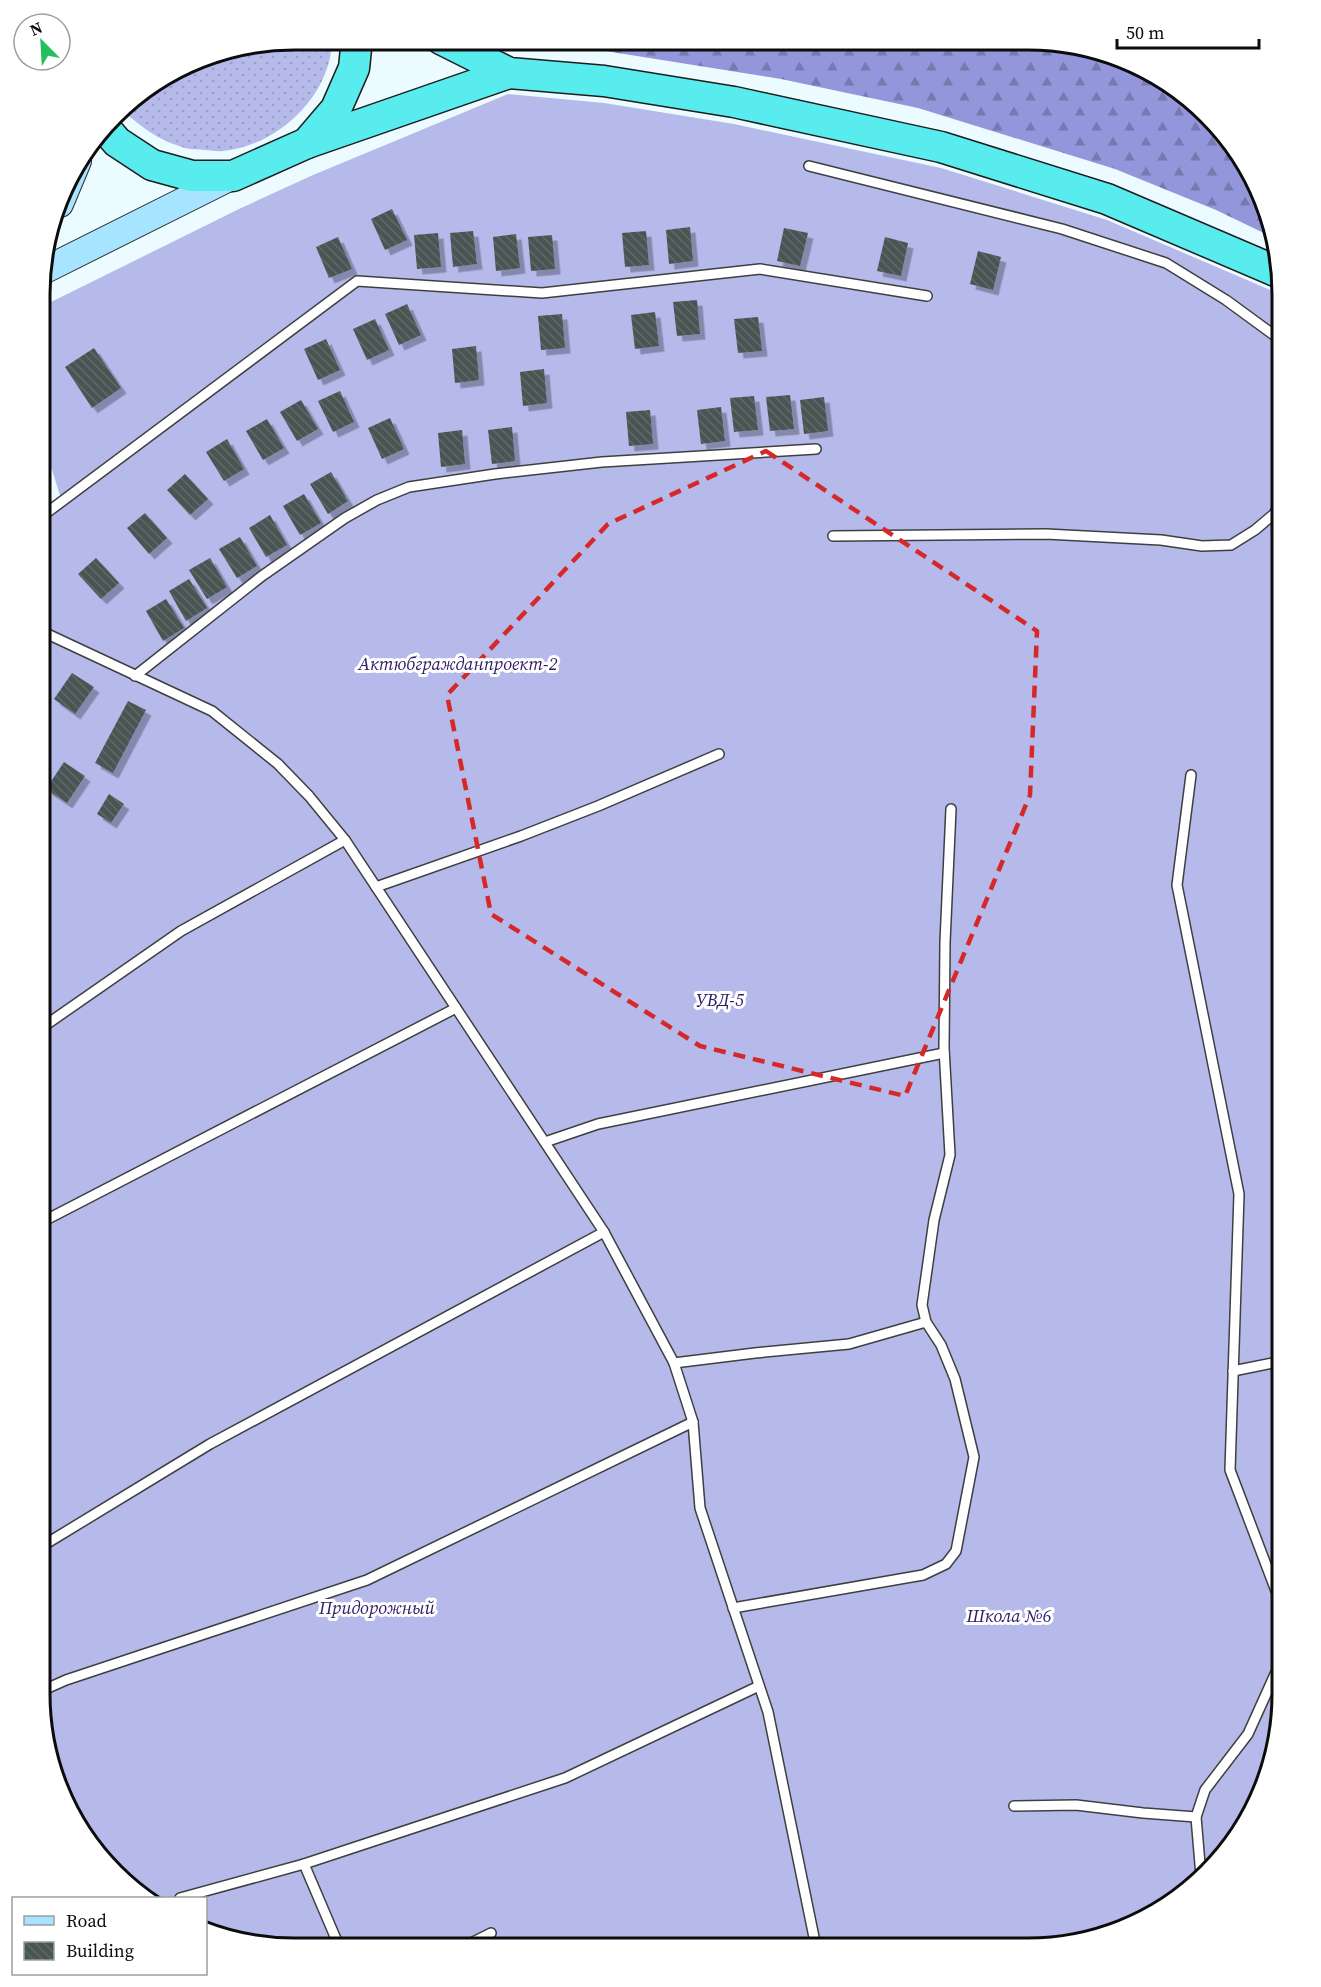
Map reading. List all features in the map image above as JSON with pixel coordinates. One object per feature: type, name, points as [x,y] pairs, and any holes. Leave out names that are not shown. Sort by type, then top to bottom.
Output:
[{"type":"highway","points":[[307,143],[336,109],[354,68],[356,50]]},
{"type":"highway","points":[[463,50],[509,73],[604,81],[734,102],[941,147],[1107,199],[1270,269]]},
{"type":"highway","points":[[110,133],[117,142],[152,165],[192,176],[233,176],[307,143],[509,73]]},
{"type":"main road","points":[[51,267],[233,176]]},
{"type":"lane","points":[[809,166],[1062,229],[1166,263],[1226,300],[1272,334]]},
{"type":"lane","points":[[50,510],[357,281],[542,293],[760,269],[927,296]]},
{"type":"lane","points":[[135,676],[262,576],[345,519],[377,500],[409,487],[495,474],[602,462],[816,449]]},
{"type":"lane","points":[[833,536],[1046,534],[1161,540],[1202,546],[1231,544],[1255,530],[1272,516]]},
{"type":"lane","points":[[50,635],[212,711],[278,764],[309,796],[345,840],[604,1232],[674,1363],[693,1422],[700,1508],[768,1712],[814,1938]]},
{"type":"lane","points":[[376,887],[521,836],[719,754]]},
{"type":"lane","points":[[1191,776],[1177,885],[1239,1194],[1230,1470],[1272,1580]]},
{"type":"lane","points":[[733,1608],[923,1575],[946,1564],[956,1551],[974,1457],[955,1379],[941,1345],[926,1322],[922,1305],[934,1220],[950,1155],[944,1053],[945,942],[951,809]]},
{"type":"lane","points":[[50,1022],[181,931],[345,840]]},
{"type":"lane","points":[[50,1218],[456,1008]]},
{"type":"lane","points":[[545,1142],[598,1124],[944,1053]]},
{"type":"lane","points":[[50,1541],[210,1444],[604,1232]]},
{"type":"lane","points":[[674,1363],[849,1344],[926,1322]]},
{"type":"lane","points":[[1233,1371],[1272,1363]]},
{"type":"lane","points":[[50,1687],[367,1580],[693,1422]]},
{"type":"lane","points":[[1200,1866],[1196,1817],[1205,1790],[1248,1734],[1272,1680]]},
{"type":"lane","points":[[187,1897],[304,1864],[565,1778],[759,1686]]},
{"type":"lane","points":[[1014,1806],[1076,1805],[1196,1817]]},
{"type":"lane","points":[[304,1864],[336,1938]]},
{"type":"lane","points":[[481,1938],[491,1933]]},
{"type":"highlighted area","points":[[766,451],[1037,631],[1030,795],[905,1096],[700,1046],[491,914],[447,695],[608,524]]},
{"type":"green space","points":[[278,50],[331,50],[323,79],[312,98],[282,128],[263,139],[243,147],[223,151],[187,149],[172,144],[142,127],[128,115],[158,91],[200,68],[246,54]]},
{"type":"green space","points":[[599,50],[1043,50],[1073,54],[1111,64],[1163,91],[1188,110],[1211,133],[1239,172],[1253,200],[1263,233],[1216,210],[1115,169],[918,108],[781,79]]},
{"type":"green space","points":[[508,94],[604,103],[734,124],[941,168],[1107,220],[1272,291],[1271,1709],[1267,1741],[1259,1772],[1239,1815],[1221,1842],[1200,1866],[1176,1887],[1149,1905],[1121,1919],[1075,1933],[1027,1938],[294,1938],[246,1933],[207,1922],[207,1897],[160,1897],[145,1887],[121,1866],[100,1842],[82,1815],[68,1787],[54,1741],[50,1709],[50,511],[62,502],[50,463],[50,303],[313,175]]},
{"type":"building","points":[[392,209],[407,240],[385,250],[371,219]]},
{"type":"building","points":[[690,227],[693,261],[669,264],[666,230]]},
{"type":"building","points":[[784,228],[808,233],[800,266],[777,261]]},
{"type":"building","points":[[473,231],[477,264],[453,267],[450,233]]},
{"type":"building","points":[[646,231],[649,265],[625,267],[622,233]]},
{"type":"building","points":[[438,233],[441,267],[417,269],[414,235]]},
{"type":"building","points":[[516,234],[520,268],[496,271],[493,237]]},
{"type":"building","points":[[552,235],[555,269],[531,271],[528,237]]},
{"type":"building","points":[[338,237],[352,269],[329,278],[316,247]]},
{"type":"building","points":[[885,237],[908,243],[901,276],[877,271]]},
{"type":"building","points":[[978,251],[1001,257],[993,290],[970,284]]},
{"type":"building","points":[[697,300],[700,334],[677,336],[673,302]]},
{"type":"building","points":[[407,304],[421,335],[399,345],[385,314]]},
{"type":"building","points":[[655,312],[659,346],[635,349],[631,315]]},
{"type":"building","points":[[562,314],[565,348],[541,350],[538,316]]},
{"type":"building","points":[[758,317],[762,351],[738,353],[734,319]]},
{"type":"building","points":[[375,319],[389,350],[367,360],[353,329]]},
{"type":"building","points":[[326,339],[340,370],[318,380],[304,349]]},
{"type":"building","points":[[476,346],[479,380],[455,383],[452,349]]},
{"type":"building","points":[[94,348],[121,388],[92,408],[65,367]]},
{"type":"building","points":[[544,369],[547,403],[523,406],[520,372]]},
{"type":"building","points":[[340,391],[354,422],[333,432],[318,401]]},
{"type":"building","points":[[790,395],[794,429],[770,431],[766,397]]},
{"type":"building","points":[[754,396],[758,430],[734,432],[730,398]]},
{"type":"building","points":[[824,397],[828,431],[804,434],[800,400]]},
{"type":"building","points":[[301,400],[318,429],[297,441],[280,412]]},
{"type":"building","points":[[721,407],[725,441],[701,444],[697,410]]},
{"type":"building","points":[[650,410],[653,444],[629,446],[626,412]]},
{"type":"building","points":[[390,418],[404,449],[382,459],[368,428]]},
{"type":"building","points":[[267,419],[284,448],[263,460],[246,431]]},
{"type":"building","points":[[512,427],[515,461],[492,464],[488,430]]},
{"type":"building","points":[[462,430],[465,464],[441,467],[438,433]]},
{"type":"building","points":[[227,439],[244,469],[224,481],[206,452]]},
{"type":"building","points":[[331,472],[348,501],[328,514],[310,484]]},
{"type":"building","points":[[185,474],[208,499],[190,515],[167,490]]},
{"type":"building","points":[[304,494],[321,523],[300,535],[283,506]]},
{"type":"building","points":[[145,513],[167,538],[149,554],[127,528]]},
{"type":"building","points":[[270,515],[287,545],[266,557],[249,528]]},
{"type":"building","points":[[240,537],[257,566],[237,578],[219,549]]},
{"type":"building","points":[[96,558],[119,583],[101,599],[78,574]]},
{"type":"building","points":[[210,558],[227,587],[207,599],[189,570]]},
{"type":"building","points":[[189,579],[207,608],[186,621],[169,591]]},
{"type":"building","points":[[166,599],[184,628],[163,641],[146,611]]},
{"type":"building","points":[[72,673],[94,687],[75,714],[54,699]]},
{"type":"building","points":[[128,701],[146,710],[113,773],[95,763]]},
{"type":"building","points":[[64,762],[85,776],[67,803],[50,792],[50,783]]},
{"type":"building","points":[[109,794],[124,804],[111,823],[97,814]]},
{"type":"park label","name":"Актюбгражданпроект-2","points":[[458,664]]},
{"type":"park label","name":"УВД-5","points":[[720,1000]]},
{"type":"park label","name":"Придорожный","points":[[377,1608]]},
{"type":"park label","name":"Школа №6","points":[[1009,1616]]}]
